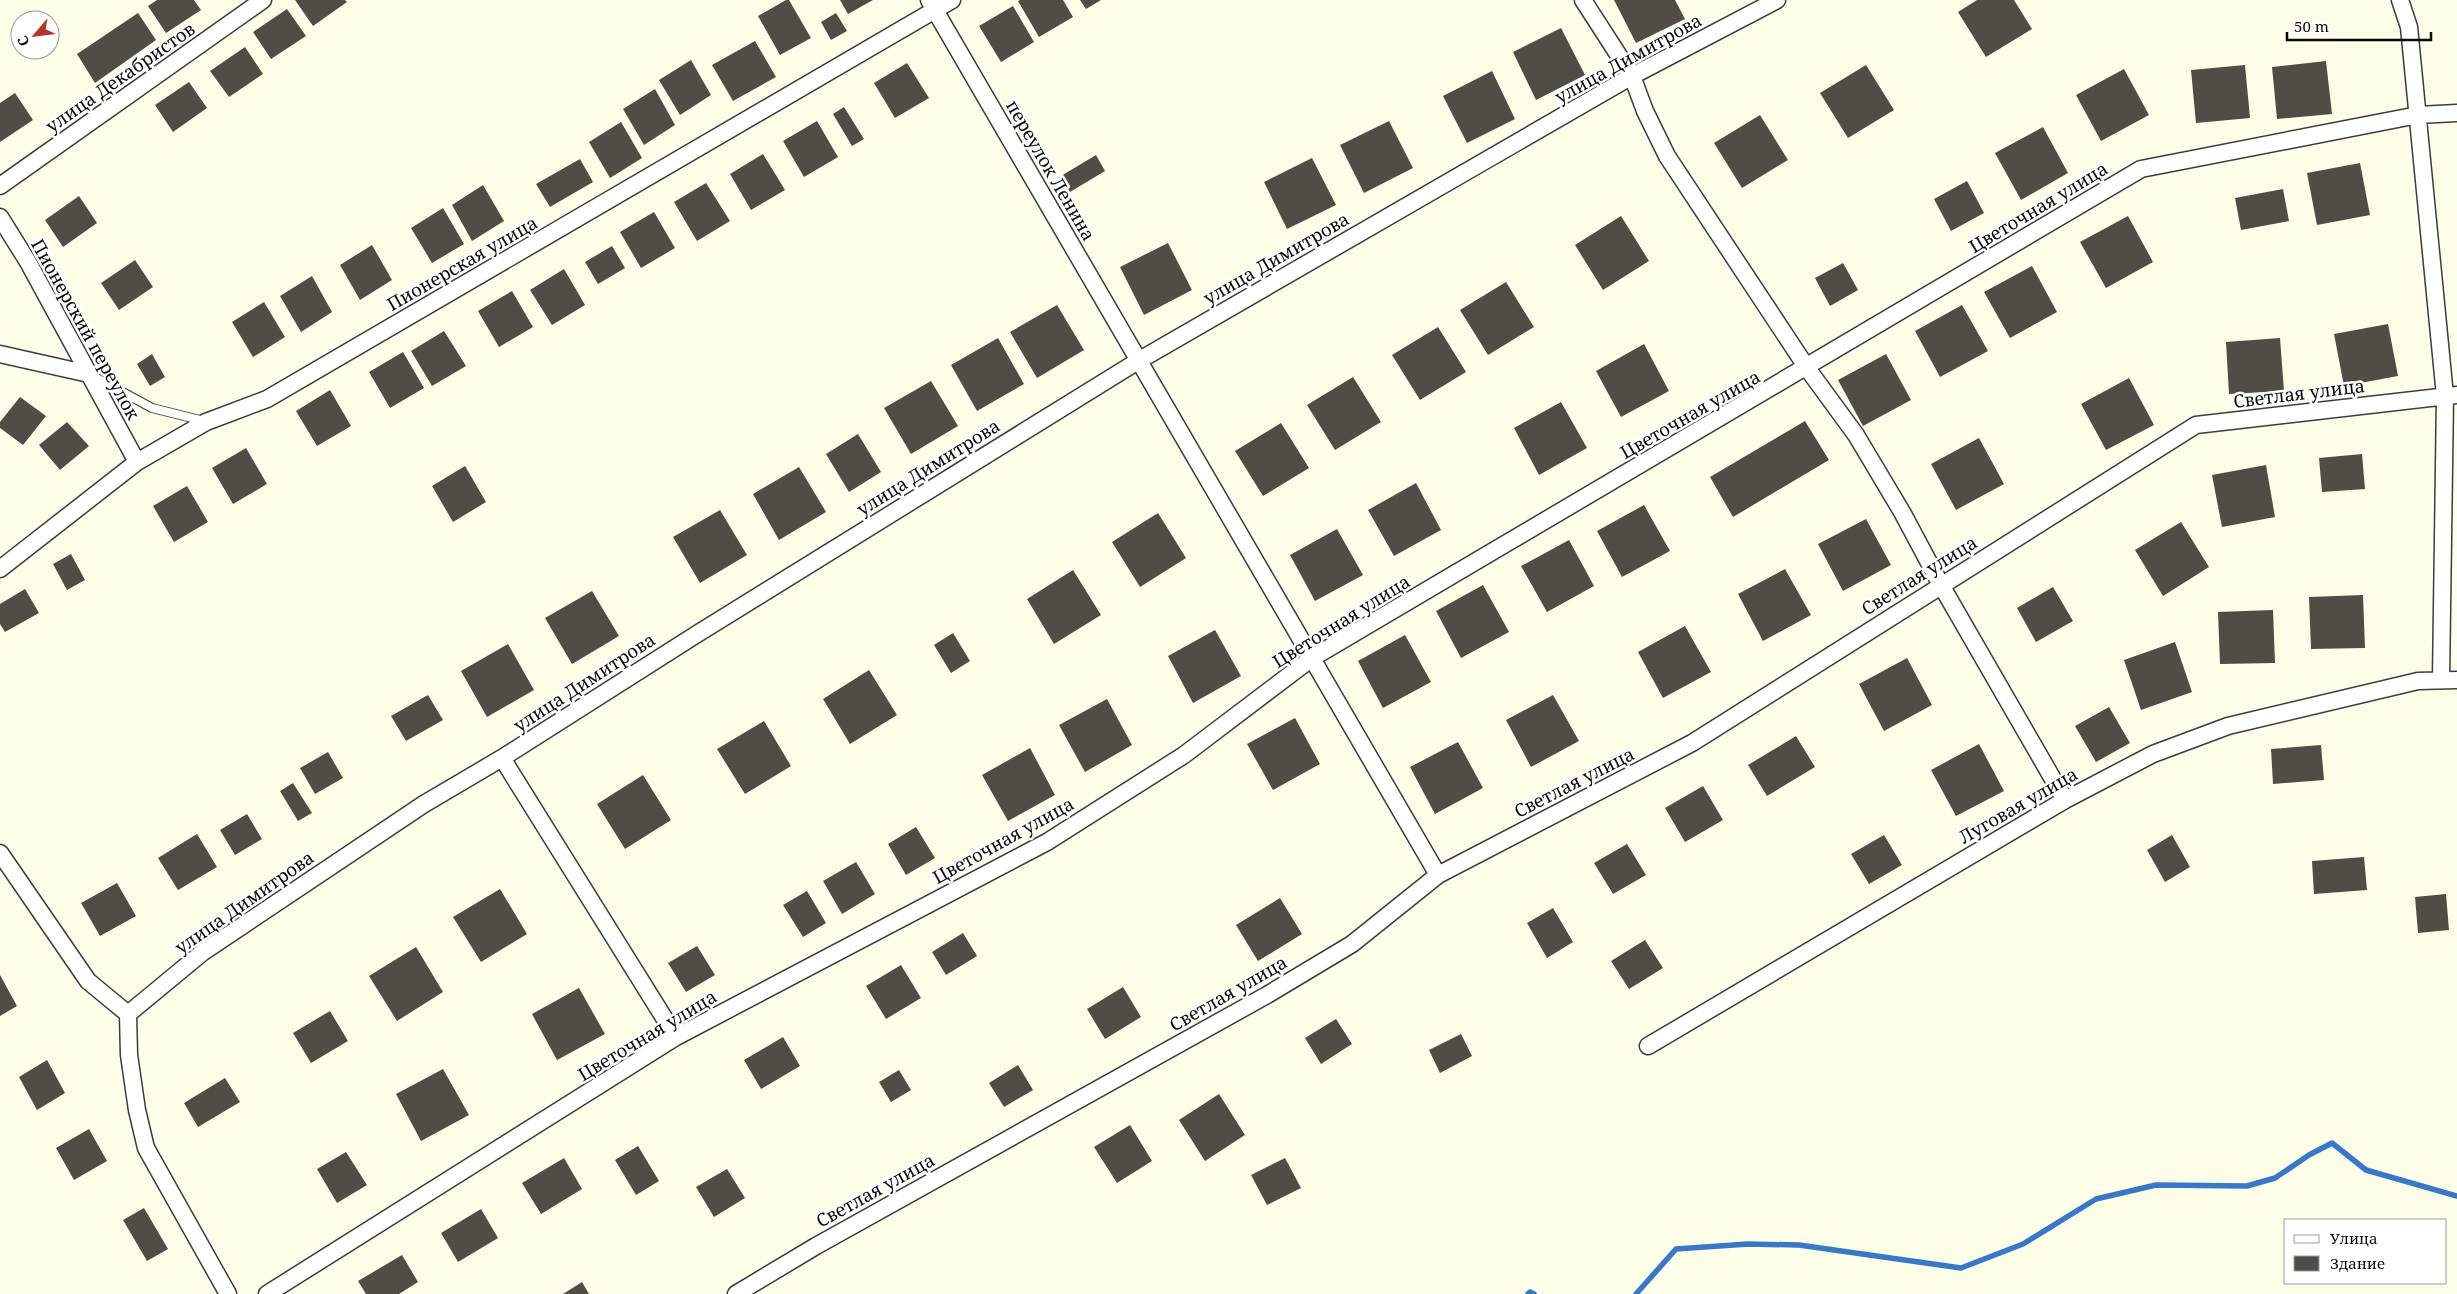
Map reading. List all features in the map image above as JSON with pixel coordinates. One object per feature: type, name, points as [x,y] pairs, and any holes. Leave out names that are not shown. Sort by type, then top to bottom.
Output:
[{"type":"street","name":"улица Декабристов","points":[[0,186],[263,0]]},
{"type":"street","name":"Пионерская улица","points":[[0,569],[137,462],[206,422],[276,394],[932,5],[952,0]]},
{"type":"street","points":[[1583,0],[1632,76],[1645,111],[1667,156],[1807,368],[1856,435],[2066,800]]},
{"type":"street","name":"улица Димитрова","points":[[128,1014],[203,952],[424,804],[502,758],[697,634],[1138,361],[1632,76],[1778,0]]},
{"type":"street","points":[[2400,0],[2409,27],[2451,396],[2449,680]]},
{"type":"street","name":"переулок Ленина","points":[[932,5],[1438,875]]},
{"type":"street","name":"Цветочная улица","points":[[267,1294],[676,1037],[1047,842],[1184,755],[1312,658],[1807,368],[2141,169],[2418,116],[2457,113]]},
{"type":"street","name":"Пионерский переулок","points":[[0,217],[137,462]]},
{"type":"street","points":[[0,354],[89,374]]},
{"type":"street","name":"Светлая улица","points":[[736,1294],[816,1246],[1267,995],[1343,949],[1438,875],[1692,743],[2196,425],[2451,396]]},
{"type":"street","name":"Луговая улица","points":[[1648,1046],[2066,800],[2154,754],[2228,726],[2418,681],[2449,680]]},
{"type":"street","points":[[502,758],[676,1037]]},
{"type":"street","points":[[0,853],[88,981],[128,1014],[130,1054],[137,1110],[146,1148],[228,1294]]},
{"type":"lane","points":[[89,374],[152,408],[206,422]]},
{"type":"building","points":[[157,0],[194,0],[201,10],[166,33],[148,6]]},
{"type":"building","points":[[295,0],[345,0],[347,2],[313,26]]},
{"type":"building","points":[[789,0],[811,38],[780,55],[758,16]]},
{"type":"building","points":[[840,0],[873,0],[848,14]]},
{"type":"building","points":[[1063,0],[1073,17],[1039,37],[1018,1]]},
{"type":"building","points":[[1080,0],[1101,0],[1086,9]]},
{"type":"building","points":[[1614,0],[1675,0],[1685,19],[1636,43]]},
{"type":"building","points":[[1977,0],[2014,0],[2032,29],[1986,57],[1958,12]]},
{"type":"building","points":[[1013,6],[1034,42],[1001,62],[979,26]]},
{"type":"building","points":[[287,9],[306,36],[271,59],[253,32]]},
{"type":"building","points":[[138,13],[156,40],[95,83],[77,54]]},
{"type":"building","points":[[836,13],[847,31],[831,40],[821,22]]},
{"type":"building","points":[[1561,28],[1585,75],[1536,100],[1513,52]]},
{"type":"building","points":[[755,41],[776,77],[733,101],[712,65]]},
{"type":"building","points":[[245,47],[263,74],[229,97],[210,71]]},
{"type":"building","points":[[691,60],[711,95],[680,115],[659,80]]},
{"type":"building","points":[[2326,61],[2332,114],[2277,119],[2272,67]]},
{"type":"building","points":[[907,63],[929,98],[895,118],[874,83]]},
{"type":"building","points":[[1866,65],[1894,110],[1848,138],[1820,93]]},
{"type":"building","points":[[2245,65],[2250,118],[2196,123],[2191,70]]},
{"type":"building","points":[[2124,69],[2149,115],[2101,141],[2076,95]]},
{"type":"building","points":[[1492,71],[1515,119],[1467,143],[1443,96]]},
{"type":"building","points":[[189,82],[207,108],[173,132],[155,105]]},
{"type":"building","points":[[655,89],[675,125],[644,145],[623,109]]},
{"type":"building","points":[[15,93],[33,120],[0,142],[0,103]]},
{"type":"building","points":[[844,107],[864,139],[852,146],[833,114]]},
{"type":"building","points":[[1760,115],[1788,160],[1742,188],[1714,143]]},
{"type":"building","points":[[817,121],[838,157],[804,177],[783,141]]},
{"type":"building","points":[[1389,121],[1413,168],[1364,193],[1340,145]]},
{"type":"building","points":[[621,122],[642,158],[610,178],[589,142]]},
{"type":"building","points":[[2043,127],[2068,173],[2021,200],[1995,153]]},
{"type":"building","points":[[763,154],[785,190],[751,210],[730,174]]},
{"type":"building","points":[[1096,155],[1105,171],[1070,192],[1061,176]]},
{"type":"building","points":[[1312,158],[1336,205],[1287,229],[1264,182]]},
{"type":"building","points":[[580,159],[593,182],[550,207],[536,184]]},
{"type":"building","points":[[2360,163],[2370,215],[2317,225],[2307,173]]},
{"type":"building","points":[[1967,181],[1984,213],[1951,231],[1934,199]]},
{"type":"building","points":[[706,183],[730,221],[697,241],[674,202]]},
{"type":"building","points":[[483,185],[504,221],[472,241],[452,205]]},
{"type":"building","points":[[2283,189],[2289,221],[2241,230],[2235,198]]},
{"type":"building","points":[[79,196],[97,223],[63,247],[45,220]]},
{"type":"building","points":[[443,208],[464,244],[432,263],[411,228]]},
{"type":"building","points":[[654,212],[675,248],[641,268],[620,232]]},
{"type":"building","points":[[1621,216],[1649,261],[1603,290],[1575,245]]},
{"type":"building","points":[[2128,216],[2153,262],[2106,288],[2080,242]]},
{"type":"building","points":[[1168,243],[1192,290],[1144,315],[1120,267]]},
{"type":"building","points":[[372,245],[392,280],[360,300],[340,265]]},
{"type":"building","points":[[612,246],[625,268],[598,284],[585,262]]},
{"type":"building","points":[[135,260],[153,287],[119,310],[101,283]]},
{"type":"building","points":[[1843,263],[1858,290],[1830,306],[1815,278]]},
{"type":"building","points":[[2032,266],[2057,312],[2010,338],[1984,292]]},
{"type":"building","points":[[564,269],[585,305],[552,325],[530,290]]},
{"type":"building","points":[[312,276],[332,312],[301,332],[280,296]]},
{"type":"building","points":[[1506,282],[1534,327],[1488,355],[1460,310]]},
{"type":"building","points":[[512,291],[533,327],[499,347],[478,311]]},
{"type":"building","points":[[264,302],[285,337],[253,357],[232,322]]},
{"type":"building","points":[[1057,305],[1084,350],[1037,378],[1010,332]]},
{"type":"building","points":[[1962,305],[1988,351],[1940,377],[1915,331]]},
{"type":"building","points":[[2388,324],[2398,376],[2344,386],[2334,334]]},
{"type":"building","points":[[1438,327],[1466,372],[1420,400],[1392,355]]},
{"type":"building","points":[[444,331],[466,366],[432,386],[411,351]]},
{"type":"building","points":[[998,338],[1024,384],[977,411],[951,365]]},
{"type":"building","points":[[2280,338],[2284,391],[2229,394],[2226,342]]},
{"type":"building","points":[[1644,344],[1669,391],[1621,417],[1596,371]]},
{"type":"building","points":[[403,352],[424,388],[390,408],[369,372]]},
{"type":"building","points":[[152,354],[165,377],[150,386],[137,364]]},
{"type":"building","points":[[1886,354],[1911,400],[1863,426],[1838,380]]},
{"type":"building","points":[[1353,377],[1381,422],[1335,450],[1307,405]]},
{"type":"building","points":[[2129,378],[2154,425],[2106,450],[2081,404]]},
{"type":"building","points":[[931,381],[958,426],[911,454],[884,408]]},
{"type":"building","points":[[330,390],[351,426],[317,446],[296,411]]},
{"type":"building","points":[[20,397],[46,416],[23,445],[0,428],[0,422]]},
{"type":"building","points":[[1561,402],[1587,448],[1539,475],[1514,428]]},
{"type":"building","points":[[1805,421],[1829,460],[1733,517],[1710,477]]},
{"type":"building","points":[[67,422],[89,446],[60,470],[39,445]]},
{"type":"building","points":[[1281,423],[1309,468],[1263,496],[1235,451]]},
{"type":"building","points":[[858,434],[881,472],[849,492],[826,454]]},
{"type":"building","points":[[1979,438],[2004,484],[1956,510],[1931,464]]},
{"type":"building","points":[[246,448],[267,484],[233,504],[212,468]]},
{"type":"building","points":[[2362,454],[2365,489],[2322,492],[2319,458]]},
{"type":"building","points":[[2266,465],[2275,517],[2222,527],[2212,475]]},
{"type":"building","points":[[465,466],[486,502],[453,522],[432,486]]},
{"type":"building","points":[[799,467],[826,512],[779,540],[753,494]]},
{"type":"building","points":[[1416,483],[1441,530],[1394,556],[1368,510]]},
{"type":"building","points":[[187,486],[208,522],[174,542],[153,506]]},
{"type":"building","points":[[1644,505],[1670,551],[1622,577],[1597,531]]},
{"type":"building","points":[[720,510],[747,555],[700,583],[673,537]]},
{"type":"building","points":[[1158,513],[1186,558],[1140,587],[1112,542]]},
{"type":"building","points":[[1866,519],[1891,565],[1843,591],[1818,544]]},
{"type":"building","points":[[2181,522],[2209,567],[2163,596],[2135,550]]},
{"type":"building","points":[[1337,529],[1363,575],[1315,601],[1290,555]]},
{"type":"building","points":[[1569,540],[1594,586],[1547,612],[1521,566]]},
{"type":"building","points":[[71,554],[85,580],[67,590],[53,564]]},
{"type":"building","points":[[1785,569],[1811,615],[1763,641],[1738,594]]},
{"type":"building","points":[[1073,570],[1101,615],[1054,644],[1027,599]]},
{"type":"building","points":[[1483,585],[1509,632],[1461,658],[1436,611]]},
{"type":"building","points":[[2053,587],[2073,621],[2036,642],[2017,608]]},
{"type":"building","points":[[25,589],[39,613],[5,632],[0,624],[0,604]]},
{"type":"building","points":[[592,591],[619,636],[572,664],[545,618]]},
{"type":"building","points":[[2363,595],[2365,648],[2311,649],[2309,597]]},
{"type":"building","points":[[2273,610],[2275,663],[2220,664],[2218,612]]},
{"type":"building","points":[[1685,626],[1711,672],[1663,698],[1638,652]]},
{"type":"building","points":[[1215,630],[1241,676],[1193,703],[1168,656]]},
{"type":"building","points":[[953,633],[970,661],[951,673],[934,645]]},
{"type":"building","points":[[1405,635],[1431,682],[1383,708],[1358,661]]},
{"type":"building","points":[[2175,642],[2192,692],[2141,710],[2124,660]]},
{"type":"building","points":[[508,644],[534,690],[487,717],[461,671]]},
{"type":"building","points":[[1907,658],[1932,705],[1884,731],[1859,684]]},
{"type":"building","points":[[869,670],[897,715],[850,744],[823,699]]},
{"type":"building","points":[[428,695],[443,720],[406,741],[391,716]]},
{"type":"building","points":[[1553,695],[1579,741],[1531,767],[1506,720]]},
{"type":"building","points":[[1107,699],[1132,745],[1085,772],[1059,725]]},
{"type":"building","points":[[2109,707],[2130,743],[2096,762],[2075,726]]},
{"type":"building","points":[[1295,718],[1320,764],[1273,790],[1247,744]]},
{"type":"building","points":[[764,721],[791,766],[745,794],[717,749]]},
{"type":"building","points":[[1796,736],[1815,767],[1767,796],[1748,765]]},
{"type":"building","points":[[1458,742],[1483,788],[1435,814],[1410,767]]},
{"type":"building","points":[[1979,744],[2004,791],[1956,816],[1931,770]]},
{"type":"building","points":[[2321,745],[2324,780],[2273,784],[2271,749]]},
{"type":"building","points":[[1030,748],[1055,795],[1008,821],[982,775]]},
{"type":"building","points":[[328,752],[343,778],[315,794],[300,768]]},
{"type":"building","points":[[643,775],[671,820],[625,849],[597,804]]},
{"type":"building","points":[[293,783],[312,813],[298,821],[280,791]]},
{"type":"building","points":[[1703,786],[1723,820],[1685,842],[1665,808]]},
{"type":"building","points":[[247,814],[262,839],[235,855],[220,830]]},
{"type":"building","points":[[916,827],[935,858],[906,875],[888,844]]},
{"type":"building","points":[[197,834],[217,867],[178,890],[158,858]]},
{"type":"building","points":[[1884,835],[1902,865],[1869,884],[1851,854]]},
{"type":"building","points":[[2172,835],[2190,867],[2165,882],[2147,850]]},
{"type":"building","points":[[1627,844],[1646,875],[1613,894],[1594,863]]},
{"type":"building","points":[[2364,857],[2367,890],[2314,894],[2312,861]]},
{"type":"building","points":[[856,862],[875,894],[842,914],[823,881]]},
{"type":"building","points":[[117,883],[136,916],[100,936],[81,903]]},
{"type":"building","points":[[500,889],[527,934],[481,962],[453,917]]},
{"type":"building","points":[[807,891],[826,923],[803,937],[783,905]]},
{"type":"building","points":[[2446,894],[2449,930],[2418,933],[2415,897]]},
{"type":"building","points":[[1280,898],[1302,934],[1258,961],[1236,925]]},
{"type":"building","points":[[1553,908],[1573,942],[1547,958],[1527,923]]},
{"type":"building","points":[[963,933],[977,956],[946,975],[932,952]]},
{"type":"building","points":[[1645,940],[1663,968],[1629,989],[1611,961]]},
{"type":"building","points":[[697,946],[715,975],[686,992],[668,963]]},
{"type":"building","points":[[416,947],[443,992],[397,1021],[369,976]]},
{"type":"building","points":[[901,965],[921,998],[886,1019],[866,986]]},
{"type":"building","points":[[0,975],[17,1006],[0,1016]]},
{"type":"building","points":[[1123,987],[1141,1017],[1105,1039],[1087,1009]]},
{"type":"building","points":[[579,988],[605,1034],[557,1060],[532,1014]]},
{"type":"building","points":[[330,1011],[348,1041],[311,1063],[293,1033]]},
{"type":"building","points":[[1336,1019],[1352,1044],[1321,1064],[1305,1038]]},
{"type":"building","points":[[1461,1034],[1472,1056],[1440,1073],[1429,1050]]},
{"type":"building","points":[[783,1037],[800,1066],[761,1089],[744,1060]]},
{"type":"building","points":[[47,1060],[65,1093],[37,1110],[19,1077]]},
{"type":"building","points":[[1018,1065],[1033,1090],[1004,1107],[989,1083]]},
{"type":"building","points":[[443,1069],[469,1115],[421,1141],[396,1094]]},
{"type":"building","points":[[899,1070],[911,1090],[891,1102],[879,1082]]},
{"type":"building","points":[[225,1078],[240,1102],[198,1127],[184,1103]]},
{"type":"building","points":[[1219,1094],[1245,1135],[1205,1161],[1179,1120]]},
{"type":"building","points":[[1130,1125],[1152,1161],[1117,1183],[1094,1147]]},
{"type":"building","points":[[89,1129],[107,1161],[74,1180],[56,1148]]},
{"type":"building","points":[[638,1146],[659,1181],[636,1195],[615,1160]]},
{"type":"building","points":[[346,1152],[367,1185],[337,1203],[317,1169]]},
{"type":"building","points":[[564,1158],[582,1189],[541,1214],[522,1183]]},
{"type":"building","points":[[1285,1158],[1301,1188],[1267,1205],[1251,1175]]},
{"type":"building","points":[[727,1169],[745,1198],[714,1217],[696,1187]]},
{"type":"building","points":[[144,1208],[168,1249],[147,1261],[123,1220]]},
{"type":"building","points":[[481,1209],[498,1238],[458,1262],[441,1233]]},
{"type":"building","points":[[402,1255],[418,1282],[399,1294],[366,1294],[358,1281]]},
{"type":"building","points":[[582,1282],[589,1294],[563,1294]]},
{"type":"waterway","points":[[1636,1294],[1676,1249],[1748,1244],[1799,1245],[1961,1268],[2023,1244],[2096,1199],[2156,1185],[2247,1186],[2275,1178],[2309,1155],[2332,1143],[2366,1170],[2457,1196]]},
{"type":"waterway","points":[[1528,1294],[1530,1292],[1534,1294]]}]
